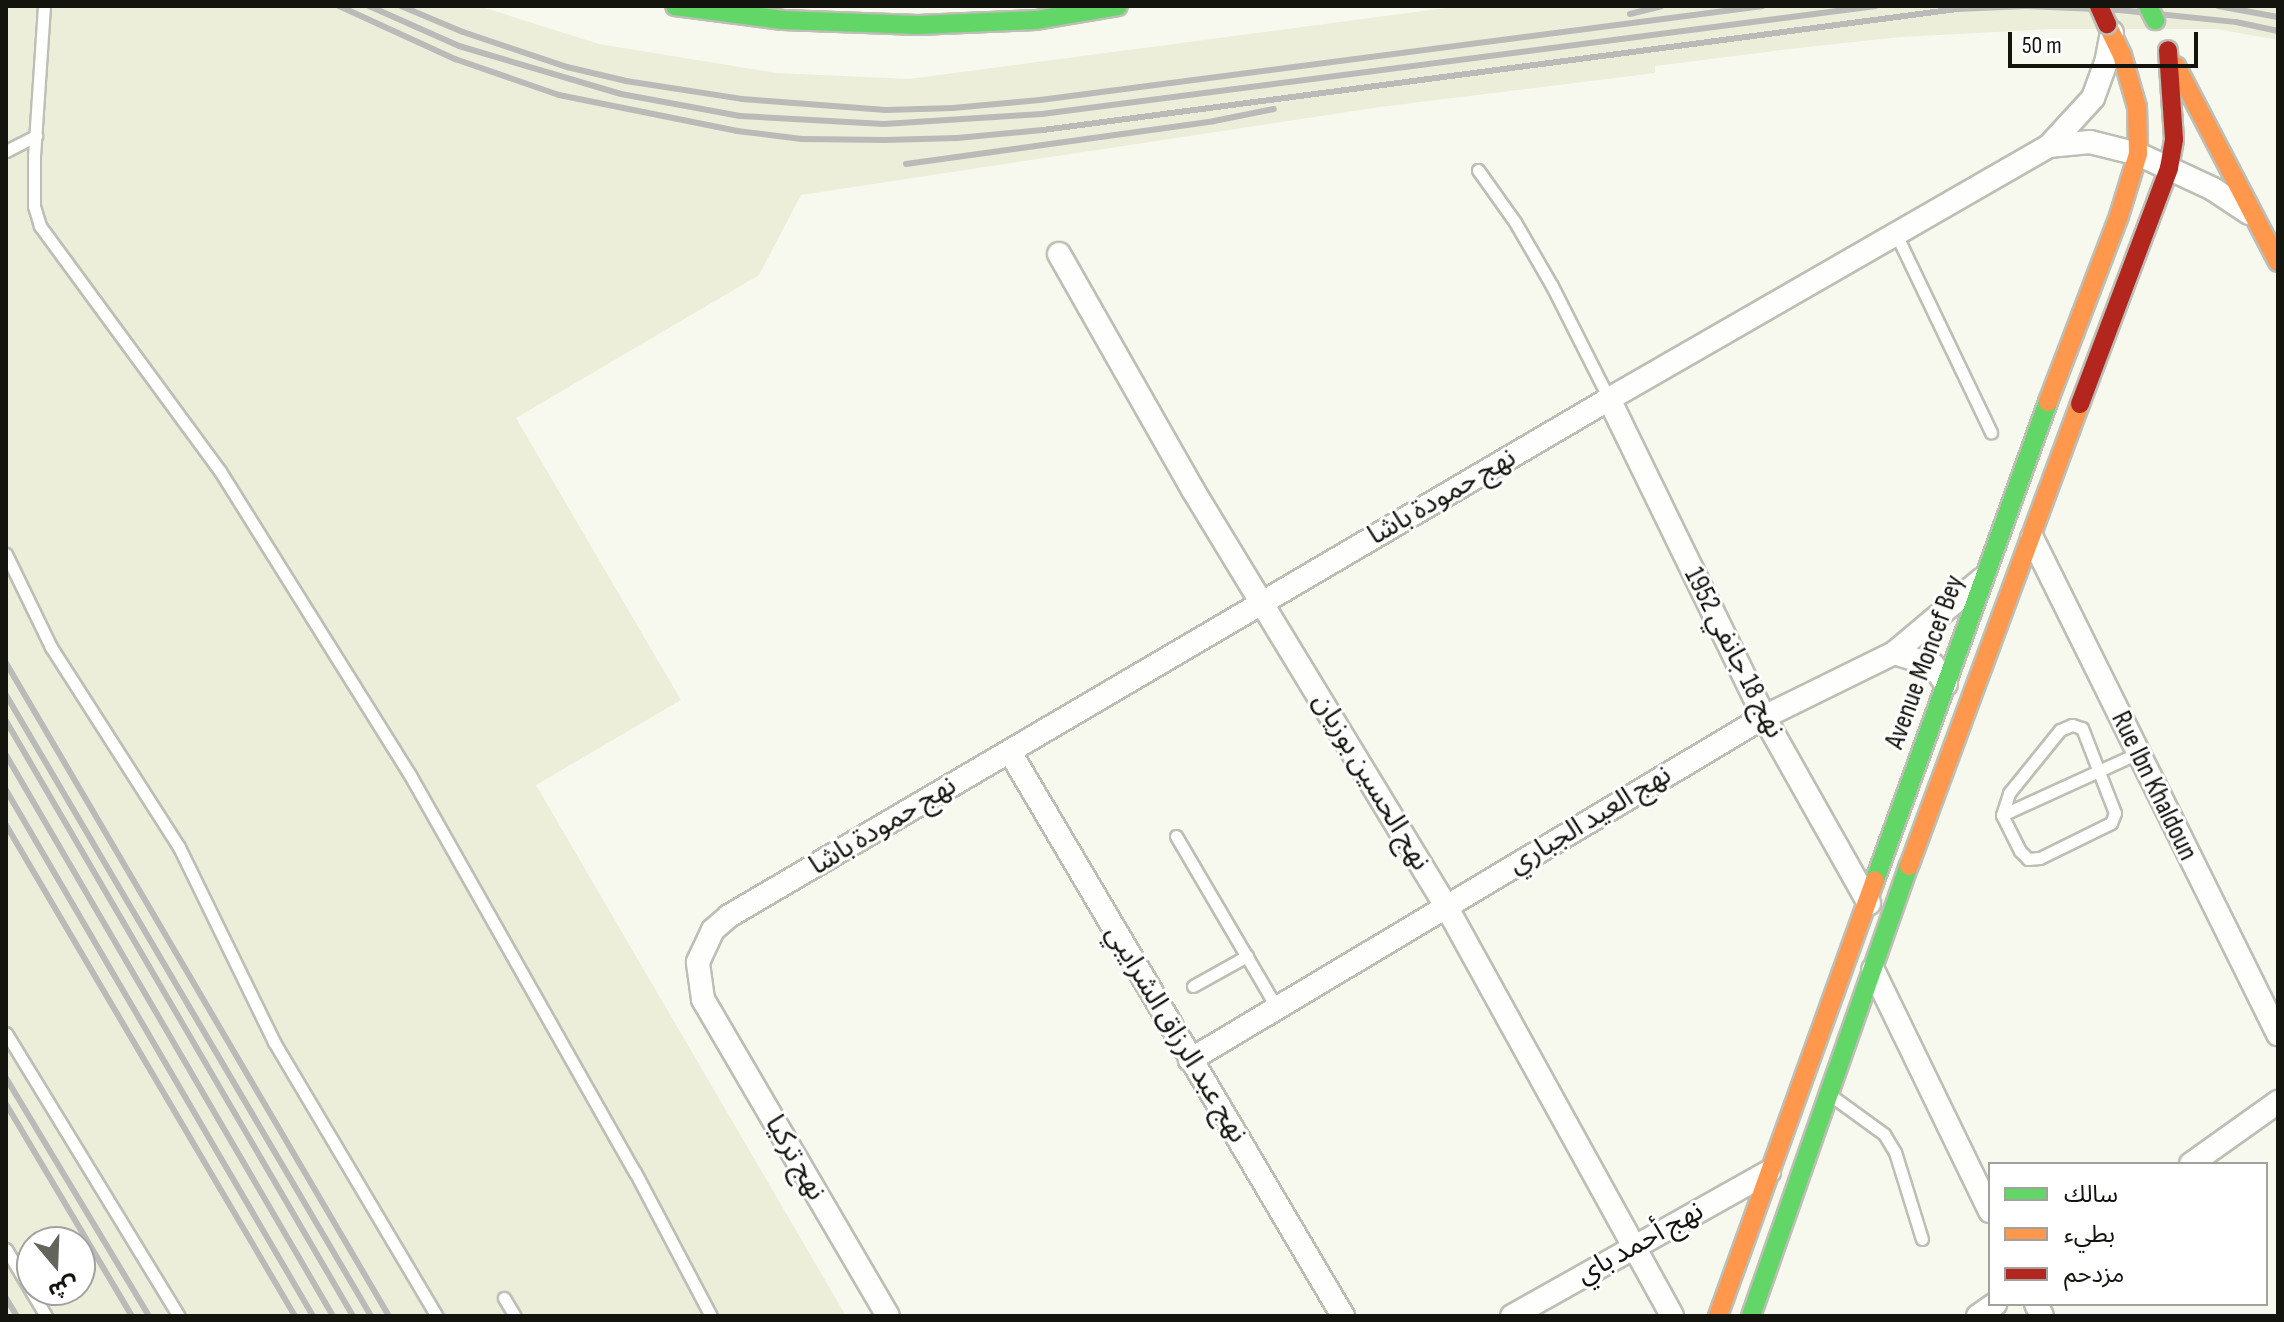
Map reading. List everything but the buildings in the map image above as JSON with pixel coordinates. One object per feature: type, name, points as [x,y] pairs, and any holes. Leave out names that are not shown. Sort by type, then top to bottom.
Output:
[{"type":"main road","points":[[675,6],[783,20],[918,25],[1036,20],[1118,6]]},
{"type":"main road","name":"Avenue Moncef Bey","points":[[1718,1316],[2119,216],[2138,154],[2137,107],[2122,55],[2099,6]]},
{"type":"main road","points":[[2152,13],[2253,218],[2278,262]]},
{"type":"main road","name":"Avenue Moncef Bey","points":[[1751,1316],[1942,772],[2032,538],[2096,355],[2169,168],[2174,139],[2166,45]]},
{"type":"street","points":[[2049,146],[2093,98],[2109,29]]},
{"type":"street","name":"نهج حمودة باشا","points":[[703,999],[698,962],[713,930],[729,916],[1609,399],[2049,146],[2090,142],[2138,154],[2213,189],[2253,218]]},
{"type":"street","name":"نهج الحسين بوزيان","points":[[1059,254],[1193,490],[1446,906],[1672,1316]]},
{"type":"street","name":"نهج 18 جانفي 1952","points":[[1609,399],[1764,717],[1869,903]]},
{"type":"street","name":"Rue Ibn Khaldoun","points":[[2032,538],[2278,1034]]},
{"type":"street","name":"نهج العيد الجباري","points":[[1190,1060],[1764,717],[1894,653],[1985,577]]},
{"type":"street","points":[[1894,653],[1933,665],[1946,684]]},
{"type":"street","name":"نهج عبد الرزاق الشرايبي","points":[[1010,752],[1343,1316]]},
{"type":"street","points":[[1873,970],[1988,1207]]},
{"type":"street","name":"نهج تركيا","points":[[703,999],[888,1316]]},
{"type":"street","points":[[2194,1162],[2278,1102]]},
{"type":"street","name":"نهج أحمد باي","points":[[1512,1316],[1769,1172]]},
{"type":"lane","points":[[44,6],[34,206],[40,226],[220,471],[410,775],[635,1172],[711,1316]]},
{"type":"lane","points":[[6,151],[36,136]]},
{"type":"lane","points":[[1478,170],[1545,273],[1609,399]]},
{"type":"lane","points":[[1896,234],[1991,432]]},
{"type":"lane","points":[[6,554],[51,647],[179,847],[274,1042],[437,1316]]},
{"type":"lane","points":[[2072,725],[2082,728],[2102,772],[2115,813],[2111,823],[2040,858],[2028,859],[2020,851],[2002,815],[2009,793],[2060,730],[2072,725]]},
{"type":"lane","points":[[2002,815],[2138,753]]},
{"type":"lane","points":[[1176,836],[1277,1008]]},
{"type":"lane","points":[[1193,986],[1247,956]]},
{"type":"lane","points":[[6,1033],[179,1316]]},
{"type":"lane","points":[[1829,1094],[1884,1134],[1904,1174],[1922,1239]]},
{"type":"lane","points":[[6,1249],[46,1316]]},
{"type":"lane","points":[[504,1298],[515,1316]]},
{"type":"shaded area","points":[[6,6],[479,6],[599,44],[777,73],[909,79],[1460,6],[2278,6],[2278,40],[2216,29],[2051,29],[1901,37],[1655,66],[1655,73],[1380,107],[801,195],[759,275],[516,418],[681,700],[536,785],[846,1316],[6,1316]]},
{"type":"railway","points":[[339,6],[455,59],[559,95],[737,131],[802,139],[957,138],[1043,130],[1957,9],[2026,6],[2119,10],[2236,22],[2278,31]]},
{"type":"railway","points":[[369,6],[459,46],[621,94],[740,116],[884,124],[1042,114],[1876,6]]},
{"type":"railway","points":[[401,6],[463,32],[567,67],[626,81],[742,99],[886,110],[1040,100],[1763,6]]},
{"type":"railway","points":[[1630,14],[1661,6]]},
{"type":"railway","points":[[2218,6],[2278,17]]},
{"type":"railway","points":[[906,164],[1214,121],[1274,109]]},
{"type":"railway","points":[[6,663],[389,1316]]},
{"type":"railway","points":[[6,695],[371,1316]]},
{"type":"railway","points":[[6,721],[353,1316]]},
{"type":"railway","points":[[6,755],[333,1316]]},
{"type":"railway","points":[[6,790],[313,1316]]},
{"type":"railway","points":[[6,825],[295,1316]]},
{"type":"railway","points":[[6,1078],[149,1316]]},
{"type":"railway","points":[[6,1104],[132,1316]]},
{"type":"railway","points":[[6,1298],[17,1316]]},
{"type":"traffic: fast","points":[[675,6],[783,20],[918,25],[1036,20],[1118,6]]},
{"type":"traffic: fast","points":[[2148,6],[2155,20]]},
{"type":"traffic: fast","points":[[1875,880],[2048,402]]},
{"type":"traffic: fast","points":[[1751,1316],[1909,866]]},
{"type":"traffic: slow","points":[[2048,402],[2119,216],[2138,154],[2137,107],[2122,55],[2107,24]]},
{"type":"traffic: slow","points":[[2176,66],[2278,262]]},
{"type":"traffic: slow","points":[[1909,866],[2080,404]]},
{"type":"traffic: slow","points":[[1718,1316],[1875,880]]},
{"type":"traffic: jam","points":[[2099,6],[2107,24]]},
{"type":"traffic: jam","points":[[2080,404],[2169,168],[2174,139],[2168,50]]}]
